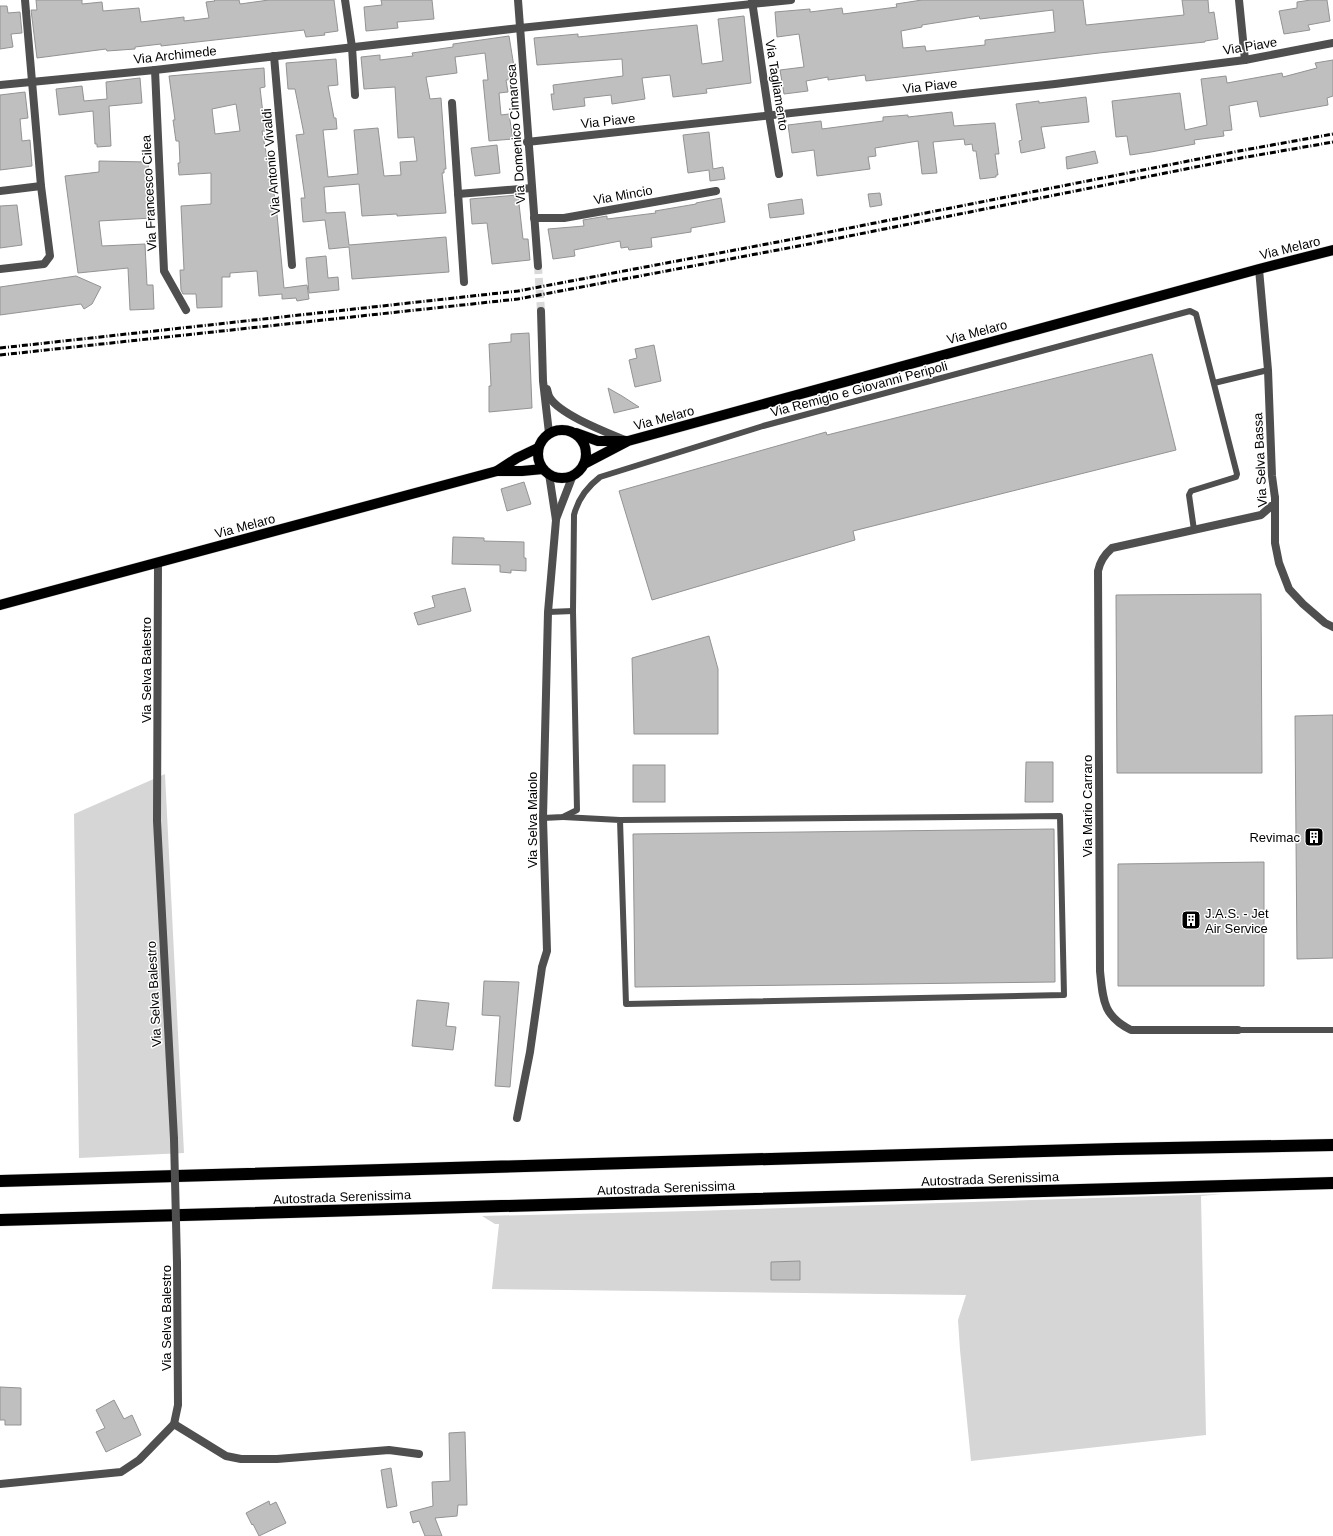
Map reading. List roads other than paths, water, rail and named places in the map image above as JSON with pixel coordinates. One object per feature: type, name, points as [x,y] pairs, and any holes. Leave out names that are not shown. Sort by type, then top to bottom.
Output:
[{"type":"highway","name":"Autostrada Serenissima","points":[[0,1181],[1093,1150],[1333,1145]]},
{"type":"highway","name":"Autostrada Serenissima","points":[[0,1220],[1333,1183]]},
{"type":"main road","name":"Via Melaro","points":[[0,605],[497,471],[546,472],[561,478],[573,475],[580,470],[584,464],[628,442],[1333,250]]},
{"type":"main road","name":"Via Melaro","points":[[497,471],[517,458],[538,448],[544,437],[557,430],[565,430],[598,441],[628,442]]},
{"type":"main road","points":[[572,432],[579,436],[586,449],[584,464]]},
{"type":"main road","points":[[538,448],[538,456],[546,472]]},
{"type":"street","points":[[0,269],[44,264],[50,256],[41,186],[25,0]]},
{"type":"street","points":[[345,0],[352,47],[355,95]]},
{"type":"street","name":"Via Domenico Cimarosa","points":[[518,0],[538,266]]},
{"type":"street","name":"Via Archimede","points":[[0,85],[155,70],[752,2],[791,0]]},
{"type":"street","points":[[1239,0],[1245,60]]},
{"type":"street","name":"Via Tagliamento","points":[[752,2],[779,174]]},
{"type":"street","name":"Via Piave","points":[[528,142],[1055,84],[1245,60],[1333,43]]},
{"type":"street","name":"Via Antonio Vivaldi","points":[[274,56],[292,265]]},
{"type":"street","name":"Via Francesco Cilea","points":[[155,70],[164,271],[186,310]]},
{"type":"street","points":[[452,103],[464,282]]},
{"type":"street","points":[[0,191],[41,186]]},
{"type":"street","points":[[458,194],[532,188]]},
{"type":"street","name":"Via Mincio","points":[[534,218],[564,218],[716,191]]},
{"type":"street","name":"Via Selva Bassa","points":[[1259,269],[1268,370],[1272,476],[1275,498],[1275,543],[1279,563],[1289,588],[1303,604],[1325,623],[1333,627]]},
{"type":"street","points":[[541,311],[543,381],[549,433]]},
{"type":"street","points":[[543,381],[550,398],[565,412],[628,442]]},
{"type":"street","name":"Via Selva Maiolo","points":[[546,472],[556,520]]},
{"type":"street","name":"Via Selva Maiolo","points":[[517,1118],[530,1052],[542,967],[547,951],[543,818],[548,612],[556,520],[573,475]]},
{"type":"street","name":"Via Mario Carraro","points":[[1238,1030],[1131,1030],[1120,1024],[1112,1016],[1103,1001],[1100,971],[1098,571],[1100,562],[1106,553],[1112,548],[1260,515],[1275,503],[1275,498]]},
{"type":"street","name":"Via Selva Balestro","points":[[158,563],[157,821],[174,1139],[177,1263],[178,1405],[174,1424]]},
{"type":"street","points":[[0,1484],[121,1472],[139,1460],[174,1424],[226,1456],[241,1459],[277,1459],[389,1450],[419,1454]]},
{"type":"lane","name":"Via Remigio e Giovanni Peripoli","points":[[563,817],[577,810],[573,611],[574,516],[576,504],[583,493],[600,477],[763,426],[1190,312],[1196,314],[1237,474],[1236,477],[1191,491],[1189,495],[1194,530]]},
{"type":"lane","points":[[1214,383],[1268,370]]},
{"type":"lane","points":[[548,612],[573,611]]},
{"type":"lane","points":[[543,818],[563,817],[620,820],[1060,816],[1064,996],[626,1004],[620,820]]},
{"type":"lane","name":"Via Mario Carraro","points":[[1238,1030],[1333,1030]]},
{"type":"tunnel","points":[[538,266],[541,311]]},
{"type":"railway","points":[[0,348],[518,291],[1333,134]]},
{"type":"railway","points":[[0,355],[518,299],[804,245],[1241,158],[1333,142]]},
{"type":"place","name":"Revimac","points":[[1314,837]]},
{"type":"place","name":"J.A.S. - Jet Air Service","points":[[1191,920]]}]
